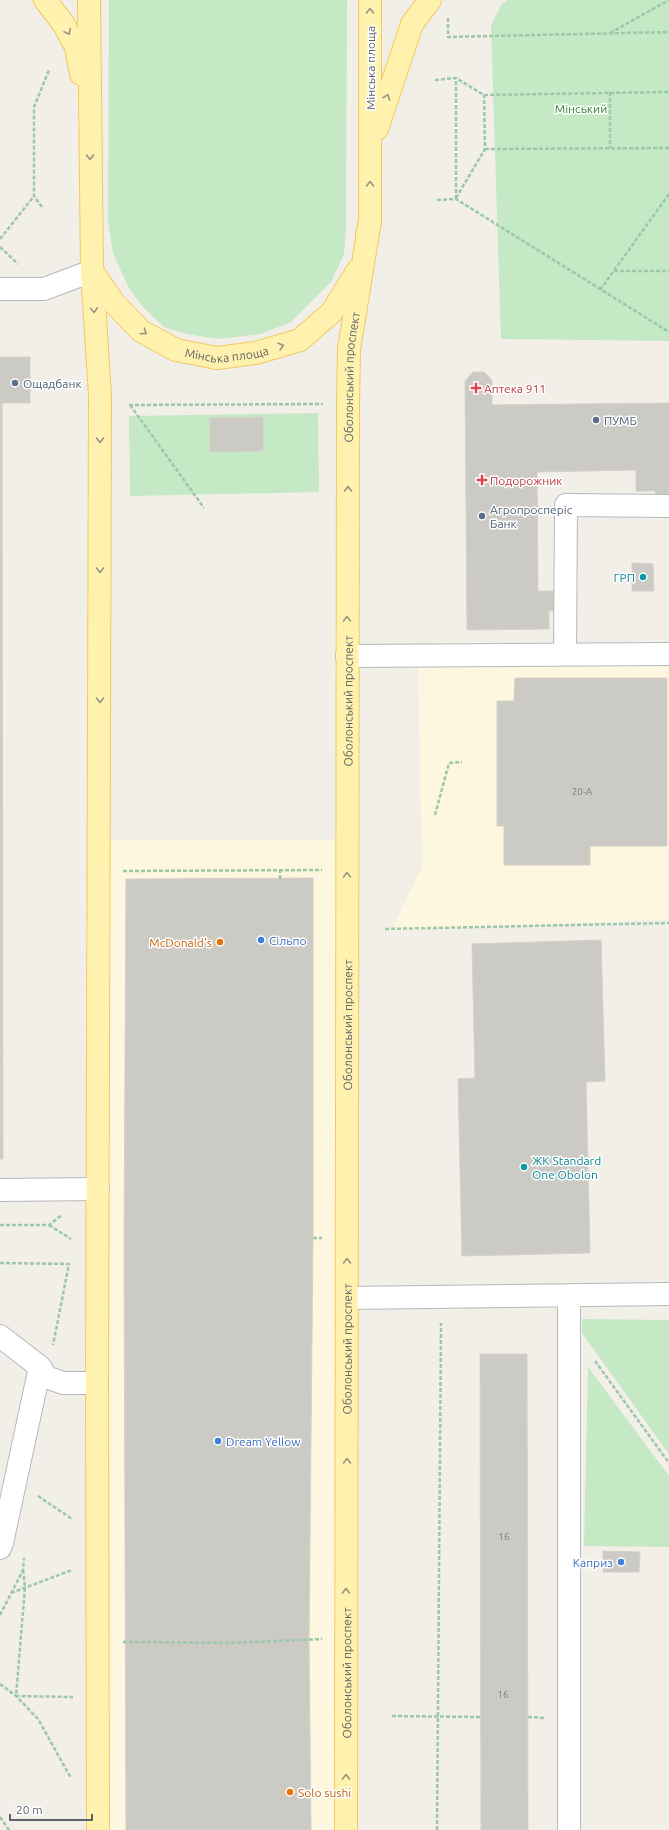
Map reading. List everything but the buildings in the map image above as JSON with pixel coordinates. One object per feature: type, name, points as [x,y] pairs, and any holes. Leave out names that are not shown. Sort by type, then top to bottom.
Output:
[{"type":"main road","points":[[46,0],[63,23],[76,47],[90,118]]},
{"type":"main road","points":[[90,0],[92,271],[100,396],[97,1383],[98,1830]]},
{"type":"main road","name":"Мінська площа","points":[[92,271],[114,303],[141,331],[176,350],[217,358],[256,353],[300,340],[332,312],[361,266],[370,221],[370,0]]},
{"type":"main road","points":[[370,148],[412,24],[430,0]]},
{"type":"main road","name":"Оболонський проспект","points":[[346,1830],[347,656],[349,349],[370,221]]},
{"type":"lane","points":[[0,289],[44,289],[92,271]]},
{"type":"lane","points":[[565,654],[566,505],[669,506]]},
{"type":"lane","points":[[347,656],[669,654]]},
{"type":"lane","points":[[0,1190],[98,1189]]},
{"type":"lane","points":[[347,1298],[669,1294]]},
{"type":"lane","points":[[569,1295],[569,1830]]},
{"type":"lane","points":[[0,1336],[40,1366],[46,1377],[63,1383],[97,1383]]},
{"type":"lane","points":[[0,1548],[40,1366]]},
{"type":"path","points":[[609,33],[669,0]]},
{"type":"path","points":[[448,37],[669,32]]},
{"type":"path","points":[[42,207],[34,196],[34,107],[49,70]]},
{"type":"path","points":[[435,80],[456,78],[484,95],[669,92]]},
{"type":"path","points":[[456,78],[456,199]]},
{"type":"path","points":[[610,92],[610,148]]},
{"type":"path","points":[[456,199],[485,149],[484,95]]},
{"type":"path","points":[[485,149],[669,148]]},
{"type":"path","points":[[600,290],[669,194]]},
{"type":"path","points":[[0,239],[34,196]]},
{"type":"path","points":[[437,200],[456,199],[669,332]]},
{"type":"path","points":[[614,271],[669,271]]},
{"type":"path","points":[[204,508],[129,405],[327,404]]},
{"type":"path","points":[[435,815],[449,763],[462,762]]},
{"type":"path","points":[[280,870],[280,878]]},
{"type":"path","points":[[116,871],[324,870]]},
{"type":"path","points":[[385,929],[669,923]]},
{"type":"path","points":[[48,1225],[67,1211]]},
{"type":"path","points":[[0,1225],[48,1225],[74,1241]]},
{"type":"path","points":[[313,1238],[323,1238]]},
{"type":"path","points":[[0,1263],[69,1264]]},
{"type":"path","points":[[437,1830],[441,1297]]},
{"type":"path","points":[[594,1359],[669,1463]]},
{"type":"path","points":[[33,1492],[73,1519]]},
{"type":"path","points":[[11,1593],[73,1569]]},
{"type":"path","points":[[16,1696],[25,1587],[23,1570]]},
{"type":"path","points":[[126,1642],[230,1643],[322,1639]]},
{"type":"path","points":[[0,1684],[16,1696],[38,1719],[72,1780]]},
{"type":"path","points":[[16,1696],[73,1697]]},
{"type":"path","points":[[392,1716],[480,1717]]},
{"type":"path","points":[[0,1816],[9,1830]]},
{"type":"shaded area","points":[[418,666],[669,666],[669,919],[391,931],[422,867]]},
{"type":"shaded area","name":"Dream Yellow","points":[[107,840],[340,840],[339,1830],[106,1830]]},
{"type":"green space","points":[[109,0],[347,0],[346,226],[344,254],[331,282],[291,322],[261,334],[219,339],[186,334],[164,327],[144,308],[130,290],[113,253],[108,221]]},
{"type":"green space","name":"Мінський","points":[[507,0],[669,0],[669,341],[501,339],[491,26],[501,5]]},
{"type":"green space","points":[[318,413],[319,492],[130,496],[129,416]]},
{"type":"green space","points":[[582,1319],[669,1320],[669,1454],[582,1333]]},
{"type":"green space","points":[[588,1367],[669,1476],[669,1547],[584,1546]]},
{"type":"place","name":"Ощадбанк","points":[[15,383]]},
{"type":"place","name":"Аптека 911","points":[[476,388]]},
{"type":"place","name":"ПУМБ","points":[[596,420]]},
{"type":"place","name":"Подорожник","points":[[482,480]]},
{"type":"place","name":"Агропросперіс Банк","points":[[482,516]]},
{"type":"place","name":"ГРП","points":[[643,577]]},
{"type":"place","name":"Сільпо","points":[[261,940]]},
{"type":"place","name":"McDonald's","points":[[220,942]]},
{"type":"place","name":"ЖК Standard One Obolon","points":[[524,1167]]},
{"type":"place","name":"Dream Yellow","points":[[218,1441]]},
{"type":"place","name":"Каприз","points":[[621,1562]]},
{"type":"place","name":"Solo sushi","points":[[290,1792]]}]
